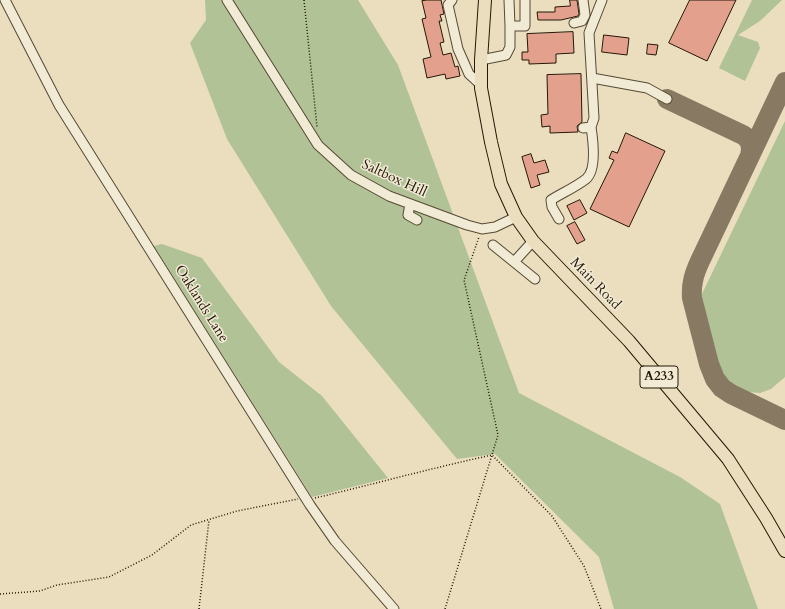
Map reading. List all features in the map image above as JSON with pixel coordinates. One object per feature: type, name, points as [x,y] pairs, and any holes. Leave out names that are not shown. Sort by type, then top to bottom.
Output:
[{"type":"main road","name":"Main Road","points":[[485,0],[481,85],[491,142],[501,184],[516,217],[533,241],[629,342],[728,459],[766,518],[785,551]]},
{"type":"street","name":"Oaklands Lane","points":[[5,0],[59,106],[307,500],[335,541],[394,609]]},
{"type":"street","name":"Saltbox Hill","points":[[227,0],[318,145],[351,175],[389,196],[467,226],[482,229],[495,227],[516,217]]},
{"type":"street","points":[[452,0],[448,5],[458,49],[469,74],[481,85]]},
{"type":"street","points":[[481,60],[506,55],[510,47],[509,0]]},
{"type":"street","points":[[510,26],[525,26],[525,0]]},
{"type":"street","points":[[574,23],[582,21],[585,15],[584,0]]},
{"type":"street","points":[[559,219],[552,207],[551,200],[588,178],[593,168],[588,127],[594,118],[589,33],[602,0]]},
{"type":"street","points":[[592,78],[647,88],[667,99]]},
{"type":"street","points":[[410,204],[408,215],[417,220]]},
{"type":"street","points":[[514,262],[533,241]]},
{"type":"street","points":[[493,246],[535,279]]},
{"type":"path","points":[[304,0],[317,130]]},
{"type":"path","points":[[445,609],[498,435],[464,280],[482,229]]},
{"type":"path","points":[[0,594],[40,591],[57,585],[109,577],[152,555],[191,525],[237,511],[302,498],[307,500],[492,455]]},
{"type":"path","points":[[492,455],[552,516],[584,566],[601,609]]},
{"type":"path","points":[[199,609],[209,520]]},
{"type":"green space","points":[[205,0],[358,0],[398,65],[519,393],[680,477],[720,504],[758,609],[614,609],[599,557],[495,454],[457,459],[331,306],[227,139],[190,43],[206,20]]},
{"type":"green space","points":[[752,0],[782,0],[760,21],[738,35],[758,42],[760,48],[745,81],[719,68]]},
{"type":"green space","points":[[785,121],[785,377],[771,389],[760,393],[748,392],[737,388],[727,381],[721,372],[715,356],[701,296]]},
{"type":"green space","points":[[162,244],[202,258],[279,362],[322,396],[388,478],[312,497],[154,246]]},
{"type":"building","points":[[441,0],[444,14],[440,15],[442,21],[439,21],[444,42],[440,43],[443,55],[451,53],[455,67],[458,66],[460,76],[446,79],[445,74],[427,78],[423,59],[431,57],[422,19],[426,18],[422,1]]},
{"type":"building","points":[[570,0],[577,0],[578,16],[561,20],[538,20],[537,12],[555,12],[555,7],[570,6]]},
{"type":"building","points":[[690,0],[736,0],[707,61],[669,43]]},
{"type":"building","points":[[573,32],[574,53],[556,54],[556,63],[529,64],[529,60],[522,60],[522,52],[528,52],[527,34]]},
{"type":"building","points":[[604,35],[629,38],[627,55],[602,52]]},
{"type":"building","points":[[648,44],[658,45],[656,55],[647,54]]},
{"type":"building","points":[[581,74],[582,122],[577,126],[578,132],[550,133],[550,126],[542,127],[541,115],[548,114],[547,75]]},
{"type":"building","points":[[626,133],[665,151],[629,227],[590,209],[614,160],[609,158],[612,151],[617,153]]},
{"type":"building","points":[[531,154],[534,163],[545,160],[549,172],[537,175],[540,185],[531,188],[522,157]]},
{"type":"building","points":[[580,200],[587,213],[574,220],[567,206]]},
{"type":"building","points":[[575,222],[585,240],[577,244],[567,226]]},
{"type":"taxiway","points":[[785,82],[698,266],[693,279],[692,288],[692,298],[709,364],[715,379],[722,388],[731,394],[785,420]]},
{"type":"taxiway","points":[[667,99],[743,135],[748,139],[750,144],[750,156]]}]
